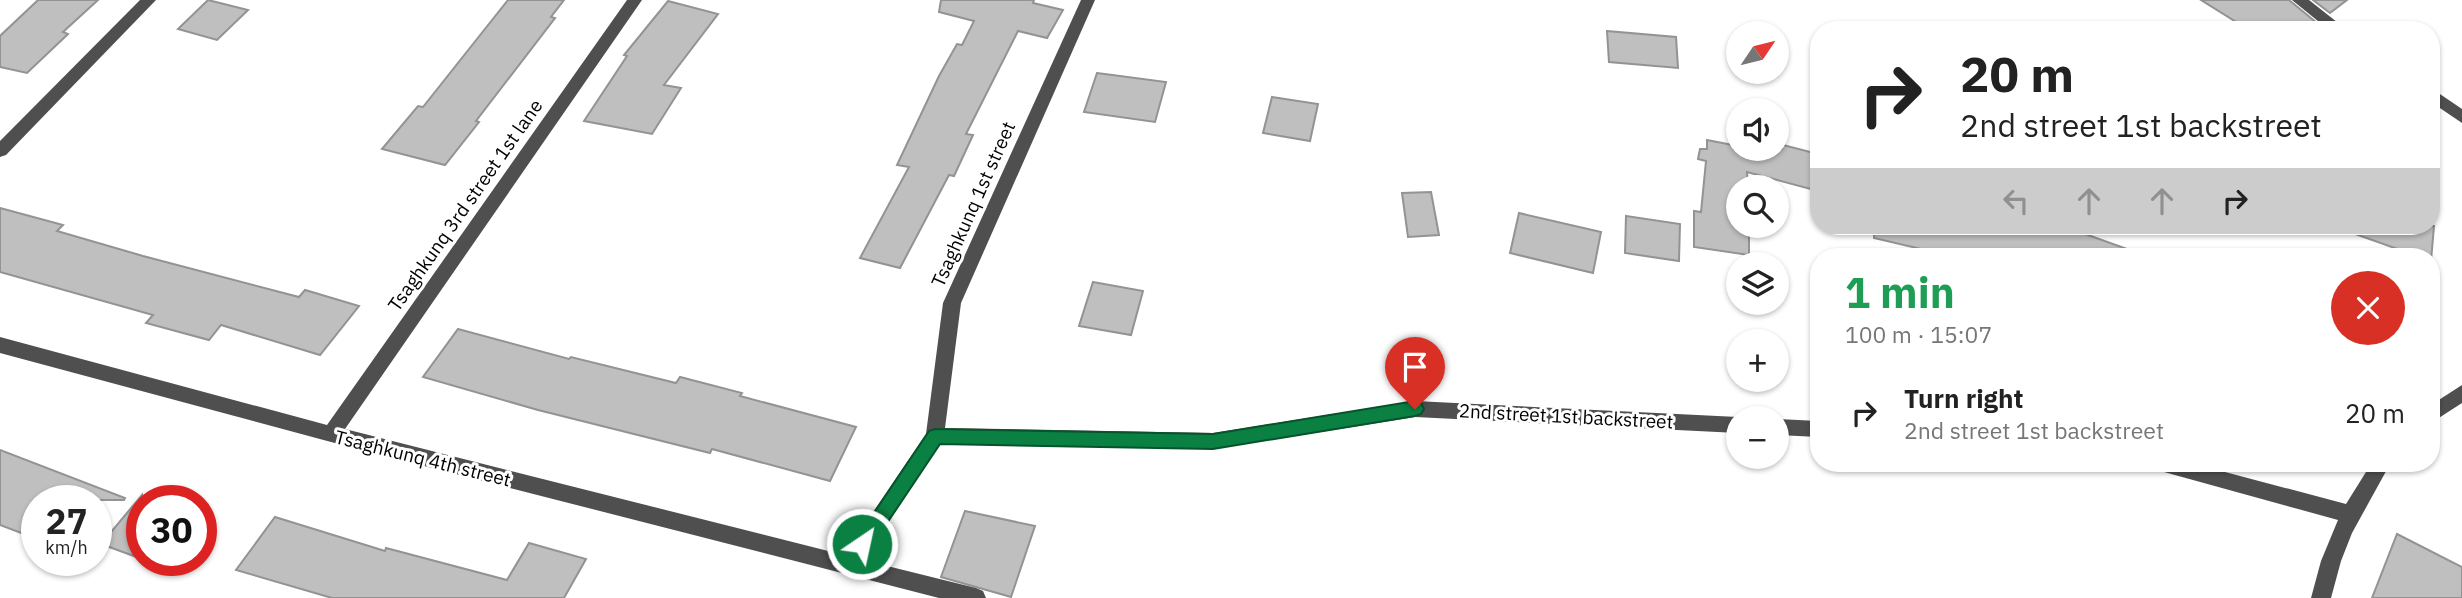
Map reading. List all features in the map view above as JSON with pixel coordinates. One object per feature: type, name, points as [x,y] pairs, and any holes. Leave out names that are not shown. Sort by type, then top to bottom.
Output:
[{"type":"street","points":[[0,151],[149,0]]},
{"type":"street","name":"Tsaghkunq 3rd street 1st lane","points":[[331,434],[635,0]]},
{"type":"street","name":"Tsaghkunq 1st street","points":[[935,436],[952,303],[1088,0]]},
{"type":"street","points":[[2299,0],[2328,21]]},
{"type":"street","points":[[2440,101],[2462,117]]},
{"type":"street","name":"Tsaghkunq 4th street","points":[[0,345],[331,434],[976,598]]},
{"type":"street","points":[[2440,409],[2462,393]]},
{"type":"street","name":"2nd street 1st backstreet","points":[[935,436],[1213,441],[1415,409],[1726,424]]},
{"type":"street","points":[[1789,428],[1810,429]]},
{"type":"street","points":[[848,566],[935,436]]},
{"type":"street","points":[[2194,472],[2349,514]]},
{"type":"street","points":[[2321,598],[2326,575],[2349,514],[2376,472]]},
{"type":"building","points":[[38,0],[98,0],[63,32],[68,34],[27,73],[0,67],[0,36]]},
{"type":"building","points":[[208,0],[248,10],[217,40],[178,29]]},
{"type":"building","points":[[508,0],[564,0],[551,17],[555,18],[445,165],[382,149],[418,106],[423,107]]},
{"type":"building","points":[[941,0],[1034,0],[1033,3],[1063,10],[1047,38],[1018,31],[966,134],[973,135],[954,176],[949,175],[900,268],[860,258],[909,167],[897,165],[939,76],[957,44],[962,45],[974,21],[939,12]]},
{"type":"building","points":[[2201,0],[2289,0],[2315,21],[2235,21]]},
{"type":"building","points":[[2313,0],[2347,0],[2330,13]]},
{"type":"building","points":[[668,1],[718,14],[664,85],[681,88],[652,134],[584,121],[627,56],[624,55]]},
{"type":"building","points":[[1607,31],[1676,37],[1678,68],[1609,62]]},
{"type":"building","points":[[1097,73],[1166,82],[1155,122],[1084,112]]},
{"type":"building","points":[[1272,97],[1318,104],[1310,141],[1263,133]]},
{"type":"building","points":[[1707,140],[1726,144],[1726,161],[1789,161],[1789,147],[1810,152],[1810,189],[1789,183],[1789,175],[1758,175],[1747,172],[1747,175],[1726,175],[1726,238],[1749,238],[1749,252],[1694,247],[1694,211],[1701,212],[1706,161],[1698,159],[1700,149],[1707,149]]},
{"type":"building","points":[[1431,192],[1439,235],[1408,237],[1402,193]]},
{"type":"building","points":[[0,208],[63,225],[57,231],[143,256],[299,297],[305,290],[359,306],[320,355],[221,325],[209,340],[146,323],[153,315],[0,272]]},
{"type":"building","points":[[1519,213],[1601,232],[1593,273],[1510,253]]},
{"type":"building","points":[[1626,216],[1680,224],[1679,261],[1625,253]]},
{"type":"building","points":[[1874,235],[2088,235],[2124,248],[1917,248],[1874,238]]},
{"type":"building","points":[[2358,235],[2433,235],[2432,248],[2395,248]]},
{"type":"building","points":[[1093,282],[1143,291],[1131,335],[1079,326]]},
{"type":"building","points":[[458,329],[569,359],[571,357],[676,383],[680,377],[856,427],[830,481],[712,449],[710,453],[538,410],[423,377]]},
{"type":"building","points":[[0,450],[91,485],[21,485],[21,533],[0,525]]},
{"type":"building","points":[[112,493],[125,498],[112,500]]},
{"type":"building","points":[[965,511],[1035,526],[1011,597],[941,577]]},
{"type":"building","points":[[126,514],[126,553],[112,548],[112,531]]},
{"type":"building","points":[[275,517],[385,551],[386,548],[507,580],[529,543],[586,559],[564,598],[332,598],[236,570]]},
{"type":"building","points":[[2397,534],[2462,567],[2462,598],[2372,598]]},
{"type":"route","points":[[862,544],[935,436],[1213,441],[1415,409]]}]
